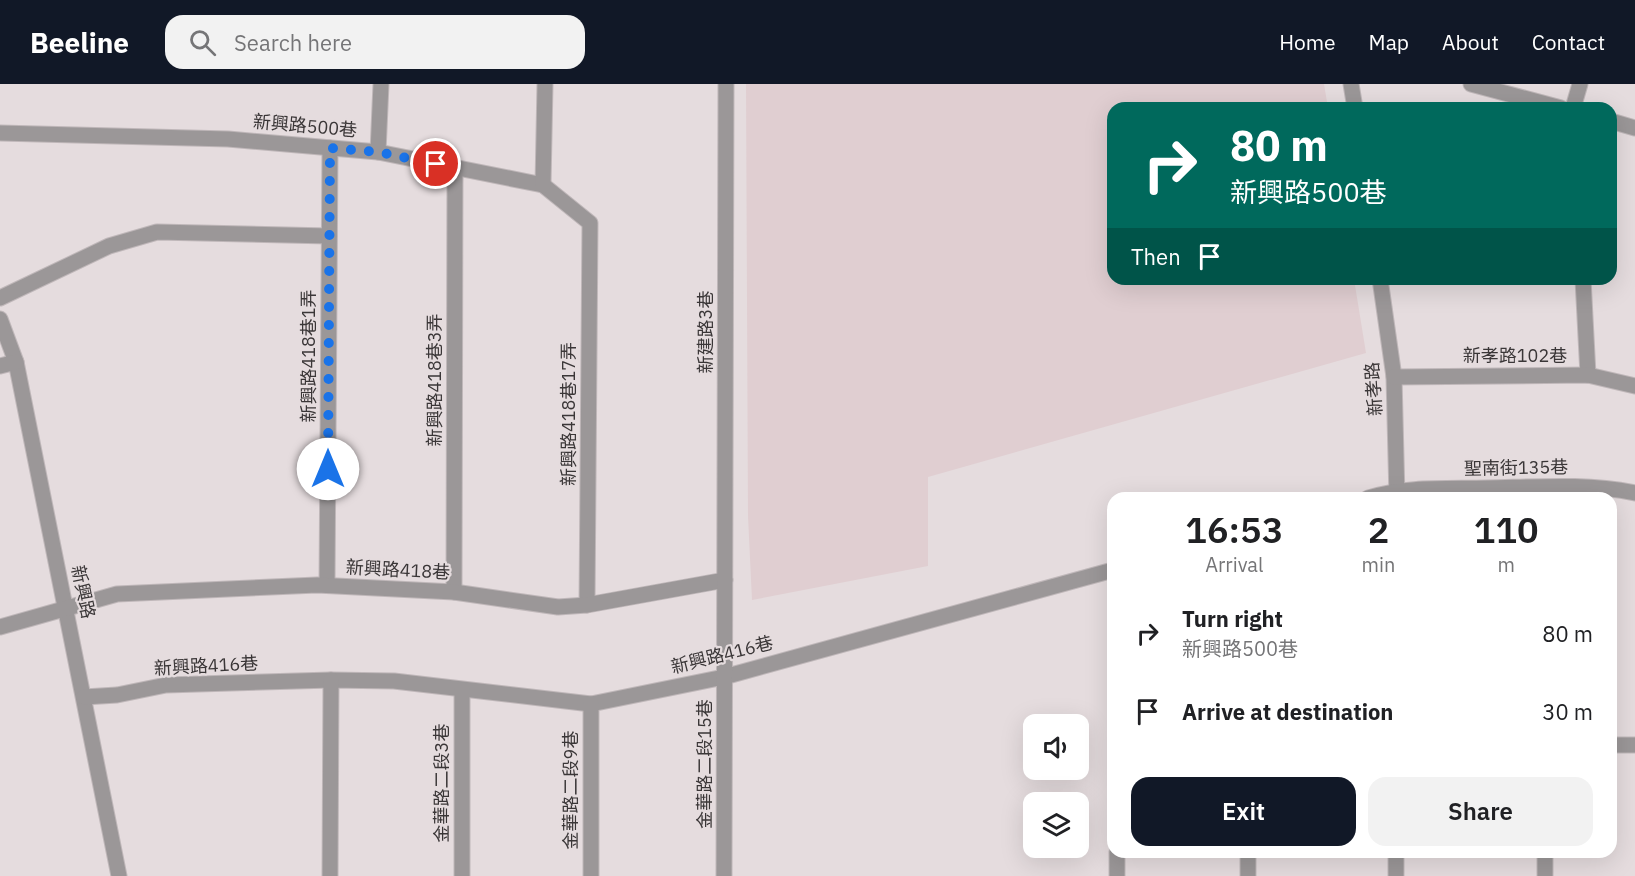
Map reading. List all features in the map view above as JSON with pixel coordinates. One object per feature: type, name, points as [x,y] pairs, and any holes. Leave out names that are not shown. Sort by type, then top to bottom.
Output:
[{"type":"street","points":[[378,152],[381,84]]},
{"type":"street","points":[[543,185],[545,84]]},
{"type":"street","name":"新建路3巷","points":[[725,580],[726,84]]},
{"type":"street","points":[[1352,84],[1354,102]]},
{"type":"street","points":[[1471,84],[1538,102]]},
{"type":"street","points":[[1575,102],[1580,84]]},
{"type":"street","points":[[1617,123],[1635,128]]},
{"type":"street","name":"新興路500巷","points":[[0,133],[228,139],[378,152],[543,185],[590,223]]},
{"type":"street","name":"新興路418巷1弄","points":[[327,585],[330,148]]},
{"type":"street","name":"新興路418巷3弄","points":[[454,592],[455,168]]},
{"type":"street","name":"新興路418巷17弄","points":[[587,605],[590,223]]},
{"type":"street","points":[[0,298],[109,246],[156,232],[329,236]]},
{"type":"street","name":"新孝路","points":[[1381,285],[1395,377],[1397,492]]},
{"type":"street","points":[[1583,285],[1588,375]]},
{"type":"street","name":"新興路","points":[[0,319],[16,362],[67,607],[119,876]]},
{"type":"street","points":[[0,366],[16,362]]},
{"type":"street","name":"新孝路102巷","points":[[1395,377],[1588,375],[1635,386]]},
{"type":"street","name":"聖南街135巷","points":[[1547,492],[1602,486],[1635,493]]},
{"type":"street","name":"新興路416巷","points":[[84,697],[117,695],[166,685],[331,680],[394,681],[591,704],[724,677],[1107,572]]},
{"type":"street","name":"新興路418巷","points":[[0,627],[117,594],[327,585],[454,592],[558,607],[587,605],[725,580]]},
{"type":"street","name":"金華路二段15巷","points":[[724,876],[725,580]]},
{"type":"street","points":[[330,876],[331,680]]},
{"type":"street","name":"金華路二段3巷","points":[[462,690],[462,876]]},
{"type":"street","name":"金華路二段9巷","points":[[591,704],[591,876]]},
{"type":"street","points":[[1617,746],[1635,746]]},
{"type":"street","points":[[1117,858],[1117,876]]},
{"type":"street","points":[[1248,858],[1248,876]]},
{"type":"street","points":[[1396,858],[1396,876]]},
{"type":"street","points":[[1545,858],[1545,876]]},
{"type":"shaded area","points":[[746,84],[1324,84],[1327,102],[1107,102],[1107,285],[1355,285],[1366,353],[928,477],[928,566],[752,600],[748,516]]},
{"type":"route","points":[[328,469],[330,148],[378,152],[436,164]]}]
